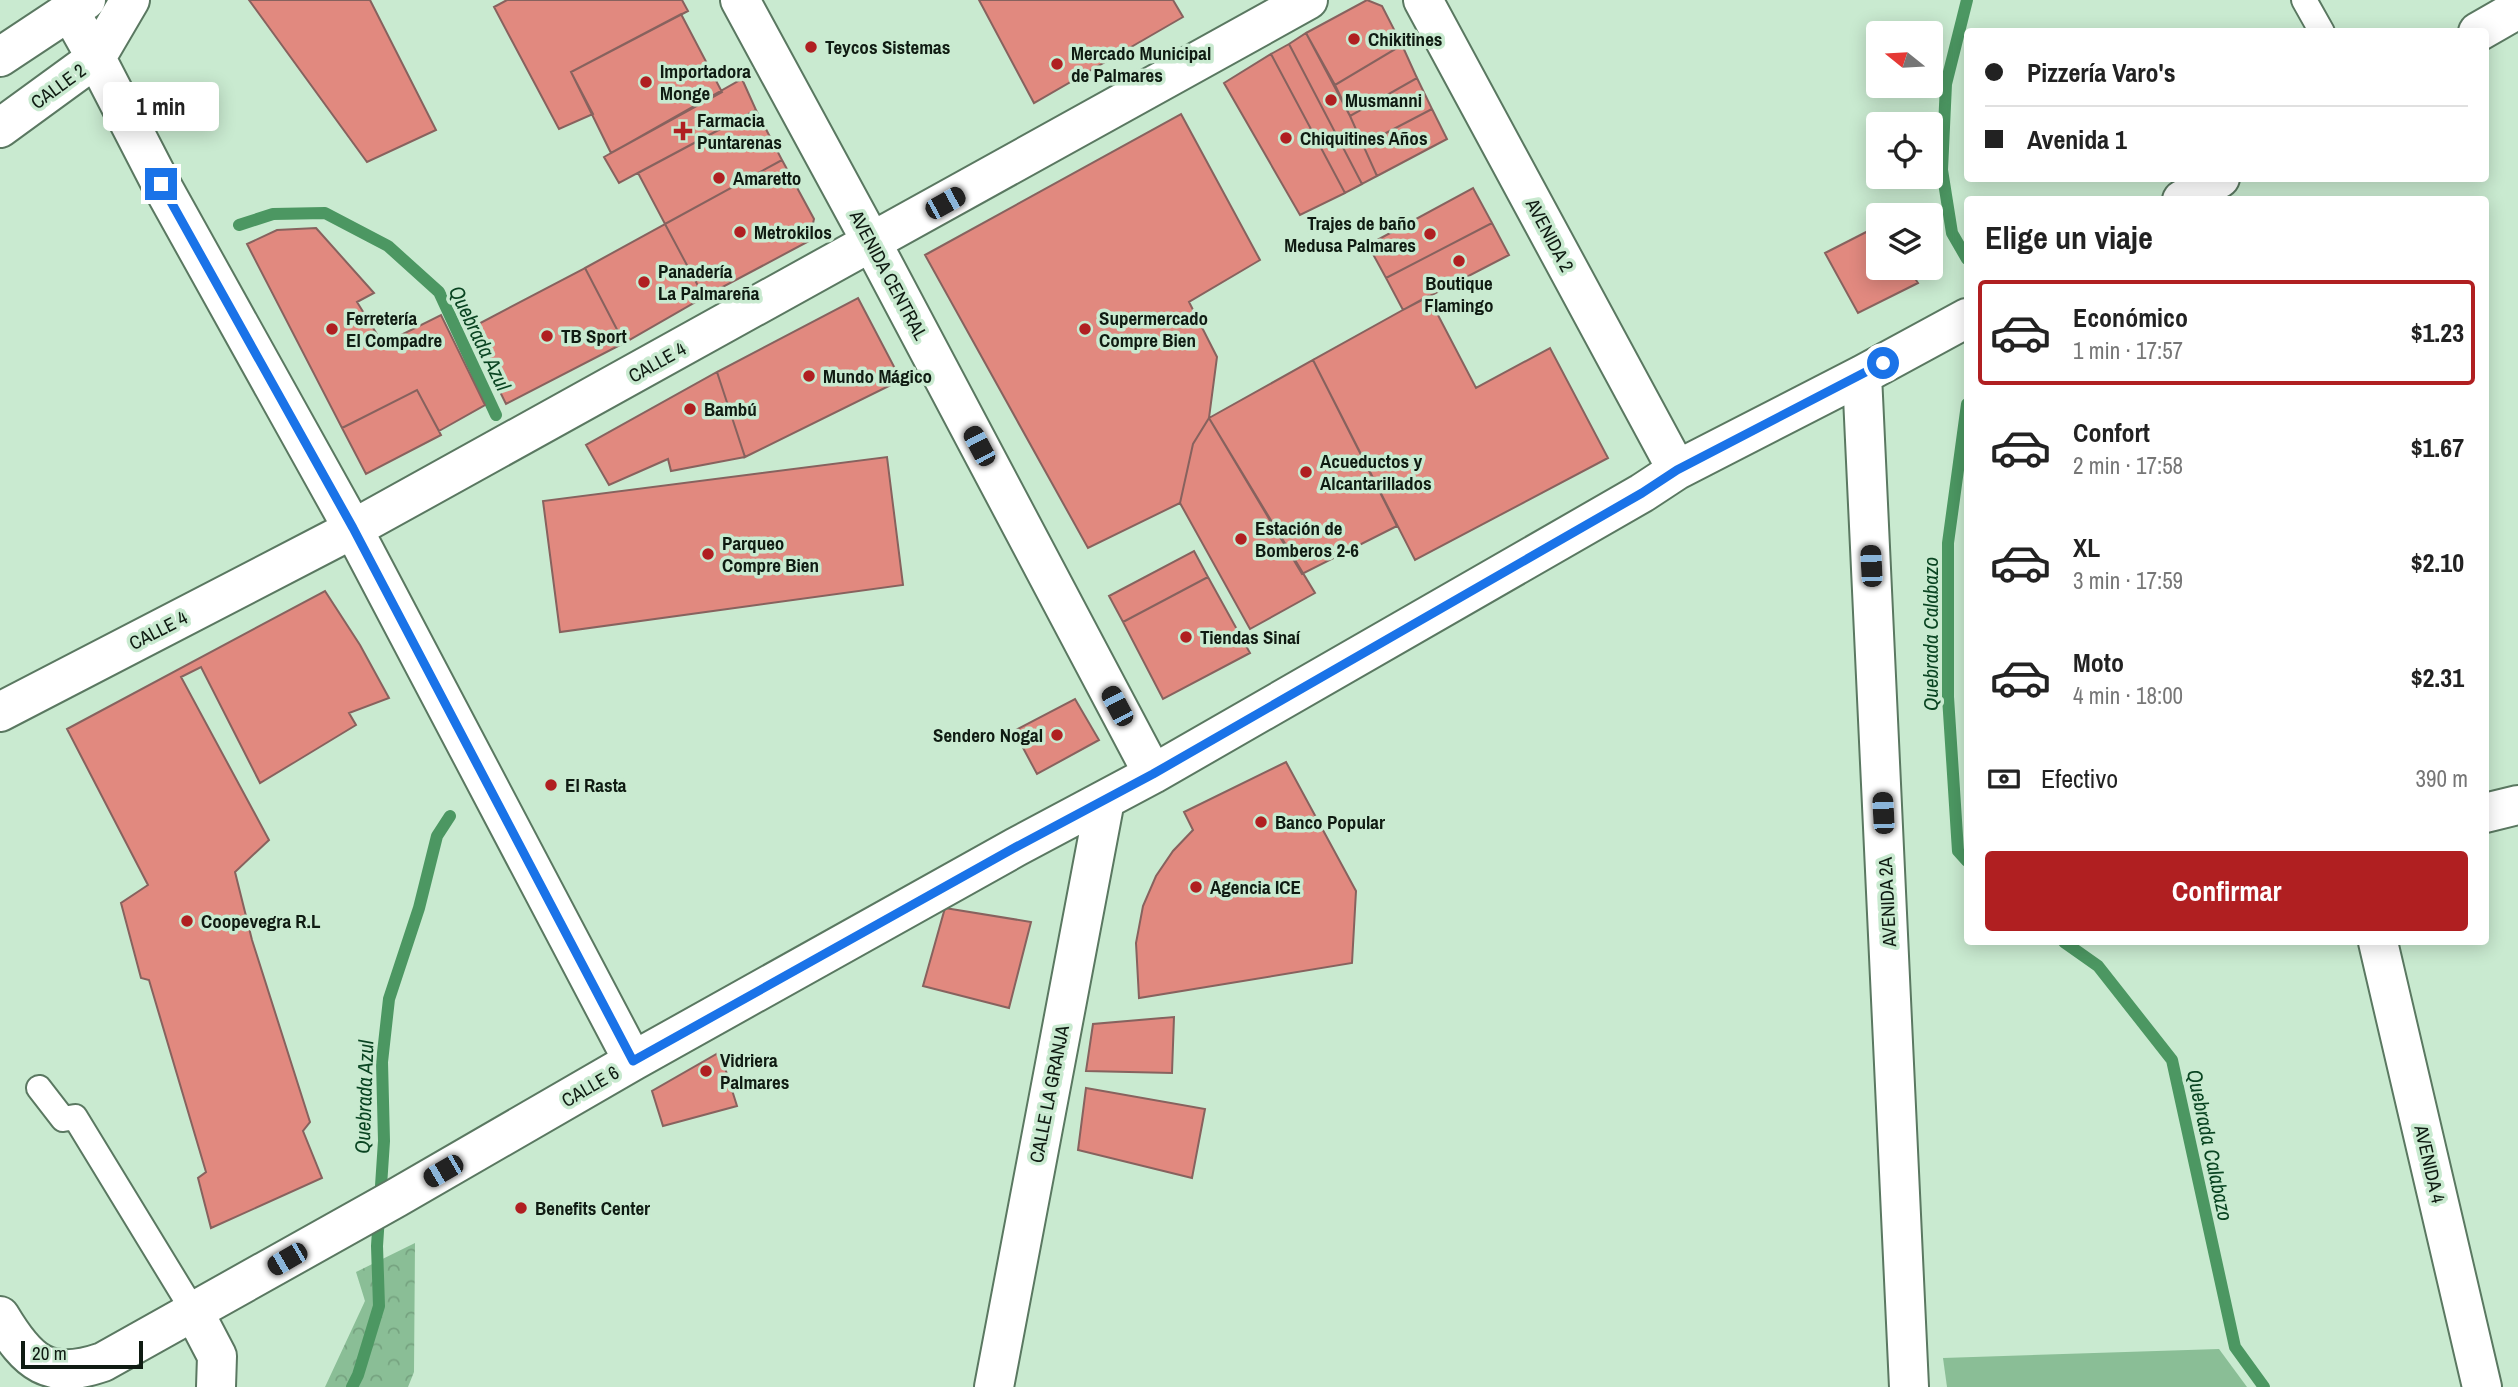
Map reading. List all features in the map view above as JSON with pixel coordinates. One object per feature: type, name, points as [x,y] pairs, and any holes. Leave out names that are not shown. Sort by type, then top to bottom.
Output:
[{"type":"street","name":"CALLE 2","points":[[0,128],[96,58],[130,0]]},
{"type":"street","name":"AVENIDA CENTRAL","points":[[740,0],[1153,774]]},
{"type":"street","name":"CALLE 4","points":[[0,712],[353,528],[1308,0]]},
{"type":"street","name":"AVENIDA 2","points":[[1423,0],[1677,470]]},
{"type":"street","points":[[0,57],[73,3],[96,58],[161,184],[353,528],[633,1061]]},
{"type":"street","points":[[2485,28],[2518,9]]},
{"type":"street","name":"CALLE 6","points":[[0,1316],[14,1339],[30,1357],[52,1368],[78,1370],[103,1362],[633,1061],[1016,847],[1153,774],[1642,493],[1677,470],[1862,375],[1964,319]]},
{"type":"street","name":"AVENIDA 2A","points":[[1862,375],[1909,1387]]},
{"type":"street","name":"CALLE LA GRANJA","points":[[994,1387],[1105,800]]},
{"type":"street","points":[[2489,812],[2518,805]]},
{"type":"street","name":"AVENIDA 4","points":[[2379,945],[2482,1387]]},
{"type":"street","points":[[194,1312],[217,1356],[216,1387]]},
{"type":"lane","points":[[2304,0],[2320,28]]},
{"type":"lane","points":[[39,1088],[63,1118],[75,1117],[194,1312]]},
{"type":"green space","points":[[415,1243],[414,1372],[408,1387],[325,1387],[365,1301],[356,1272]]},
{"type":"green space","points":[[2219,1349],[2247,1387],[1947,1387],[1943,1358]]},
{"type":"building","points":[[249,0],[370,0],[436,130],[367,162]]},
{"type":"building","points":[[507,0],[682,0],[688,11],[571,72],[593,114],[559,129],[494,7]]},
{"type":"building","name":"Mercado Municipal de Palmares","points":[[979,0],[1173,0],[1183,17],[1034,103]]},
{"type":"building","name":"Chikitines","points":[[1367,0],[1382,6],[1402,45],[1335,85],[1306,33]]},
{"type":"building","name":"Importadora Monge","points":[[681,14],[722,92],[611,153],[571,72]]},
{"type":"building","name":"Musmanni","points":[[1306,33],[1350,116],[1377,176],[1362,184],[1289,44]]},
{"type":"building","points":[[1289,44],[1362,184],[1345,193],[1271,54]]},
{"type":"building","points":[[1402,45],[1417,78],[1350,116],[1335,85]]},
{"type":"building","name":"Chiquitines Años","points":[[1271,54],[1345,193],[1300,215],[1224,83]]},
{"type":"building","points":[[1417,78],[1432,109],[1363,145],[1350,116]]},
{"type":"building","name":"Farmacia Puntarenas","points":[[742,79],[756,110],[619,183],[604,157]]},
{"type":"building","points":[[1432,109],[1447,139],[1377,176],[1363,145]]},
{"type":"building","points":[[756,110],[782,160],[665,224],[638,173]]},
{"type":"building","name":"Supermercado Compre Bien","points":[[1181,114],[1260,260],[1189,302],[1217,357],[1209,418],[1193,444],[1180,503],[1088,548],[925,255]]},
{"type":"building","name":"Metrokilos","points":[[782,160],[814,219],[809,241],[704,297],[665,224]]},
{"type":"building","name":"Trajes de baño Medusa Palmares","points":[[1473,188],[1492,223],[1386,278],[1368,245]]},
{"type":"building","name":"Boutique Flamingo","points":[[1492,223],[1509,255],[1403,310],[1386,278]]},
{"type":"building","name":"Panadería La Palmareña","points":[[665,224],[704,297],[624,343],[585,268]]},
{"type":"building","name":"Ferretería El Compadre","points":[[316,228],[374,293],[357,302],[383,344],[441,315],[485,405],[439,431],[417,390],[342,428],[247,244],[277,230]]},
{"type":"building","points":[[1866,232],[1866,280],[1916,280],[1918,283],[1858,313],[1825,253]]},
{"type":"building","name":"TB Sport","points":[[585,268],[624,343],[506,404],[469,329]]},
{"type":"building","points":[[1428,296],[1476,388],[1550,348],[1608,458],[1415,560],[1313,360]]},
{"type":"building","name":"Mundo Mágico","points":[[858,298],[901,380],[745,457],[717,372]]},
{"type":"building","name":"Acueductos y Alcantarillados","points":[[1313,360],[1397,526],[1302,574],[1209,418]]},
{"type":"building","name":"Bambú","points":[[717,372],[745,457],[671,471],[668,459],[609,485],[586,445]]},
{"type":"building","points":[[417,390],[441,435],[366,474],[342,428]]},
{"type":"building","name":"Estación de Bomberos 2-6","points":[[1209,418],[1315,593],[1250,629],[1180,503],[1193,444]]},
{"type":"building","name":"Parqueo Compre Bien","points":[[887,457],[903,585],[560,632],[543,501]]},
{"type":"building","points":[[1194,551],[1208,577],[1123,622],[1109,596]]},
{"type":"building","name":"Tiendas Sinaí","points":[[1208,577],[1250,653],[1163,699],[1123,622]]},
{"type":"building","name":"Coopevegra R.L","points":[[325,591],[360,645],[389,698],[349,713],[356,725],[260,783],[201,667],[181,677],[269,840],[235,872],[252,940],[310,1122],[303,1131],[322,1178],[211,1228],[198,1178],[206,1172],[149,980],[141,978],[121,903],[148,885],[67,729]]},
{"type":"building","name":"Sendero Nogal","points":[[1075,699],[1099,740],[1037,774],[1014,731]]},
{"type":"building","points":[[1286,762],[1356,891],[1352,963],[1139,998],[1136,943],[1143,906],[1156,876],[1173,851],[1193,830],[1184,812]]},
{"type":"building","points":[[945,908],[1031,922],[1009,1008],[923,986]]},
{"type":"building","points":[[1174,1017],[1172,1073],[1086,1071],[1093,1024]]},
{"type":"building","name":"Vidriera Palmares","points":[[720,1052],[737,1106],[663,1126],[652,1091]]},
{"type":"building","points":[[1086,1088],[1205,1109],[1192,1178],[1078,1150]]},
{"type":"waterway","name":"Quebrada Calabazo","points":[[1964,254],[1952,233],[1942,170],[1946,84],[1967,0]]},
{"type":"waterway","name":"Quebrada Azul","points":[[239,225],[273,214],[325,213],[388,246],[439,292],[496,415]]},
{"type":"waterway","name":"Quebrada Calabazo","points":[[1964,426],[1948,543],[1948,697],[1958,851],[1964,858]]},
{"type":"waterway","name":"Quebrada Azul","points":[[352,1387],[379,1306],[377,1246],[384,1141],[382,1062],[389,999],[419,908],[437,836],[450,816]]},
{"type":"waterway","name":"Quebrada Calabazo","points":[[2068,945],[2098,966],[2172,1060],[2235,1347],[2264,1387]]},
{"type":"place","name":"Chikitines","points":[[1354,39]]},
{"type":"place","name":"Teycos Sistemas","points":[[811,47]]},
{"type":"place","name":"Mercado Municipal de Palmares","points":[[1057,64]]},
{"type":"place","name":"Importadora Monge","points":[[646,82]]},
{"type":"place","name":"Musmanni","points":[[1331,100]]},
{"type":"place","name":"Farmacia Puntarenas","points":[[683,131]]},
{"type":"place","name":"Chiquitines Años","points":[[1286,138]]},
{"type":"place","name":"Amaretto","points":[[719,178]]},
{"type":"place","name":"Metrokilos","points":[[740,232]]},
{"type":"place","name":"Trajes de baño Medusa Palmares","points":[[1430,234]]},
{"type":"place","name":"Boutique Flamingo","points":[[1459,261]]},
{"type":"place","name":"Panadería La Palmareña","points":[[644,282]]},
{"type":"place","name":"Ferretería El Compadre","points":[[332,329]]},
{"type":"place","name":"Supermercado Compre Bien","points":[[1085,329]]},
{"type":"place","name":"TB Sport","points":[[547,336]]},
{"type":"place","name":"Mundo Mágico","points":[[809,376]]},
{"type":"place","name":"Bambú","points":[[690,409]]},
{"type":"place","name":"Acueductos y Alcantarillados","points":[[1306,472]]},
{"type":"place","name":"Estación de Bomberos 2-6","points":[[1241,539]]},
{"type":"place","name":"Parqueo Compre Bien","points":[[708,554]]},
{"type":"place","name":"Tiendas Sinaí","points":[[1186,637]]},
{"type":"place","name":"Sendero Nogal","points":[[1057,735]]},
{"type":"place","name":"El Rasta","points":[[551,785]]},
{"type":"place","name":"Banco Popular","points":[[1261,822]]},
{"type":"place","name":"Agencia ICE","points":[[1196,887]]},
{"type":"place","name":"Coopevegra R.L","points":[[187,921]]},
{"type":"place","name":"Vidriera Palmares","points":[[706,1071]]},
{"type":"place","name":"Benefits Center","points":[[521,1208]]},
{"type":"route","points":[[161,184],[353,528],[633,1061],[1016,847],[1153,774],[1642,493],[1677,470],[1883,363]]}]
